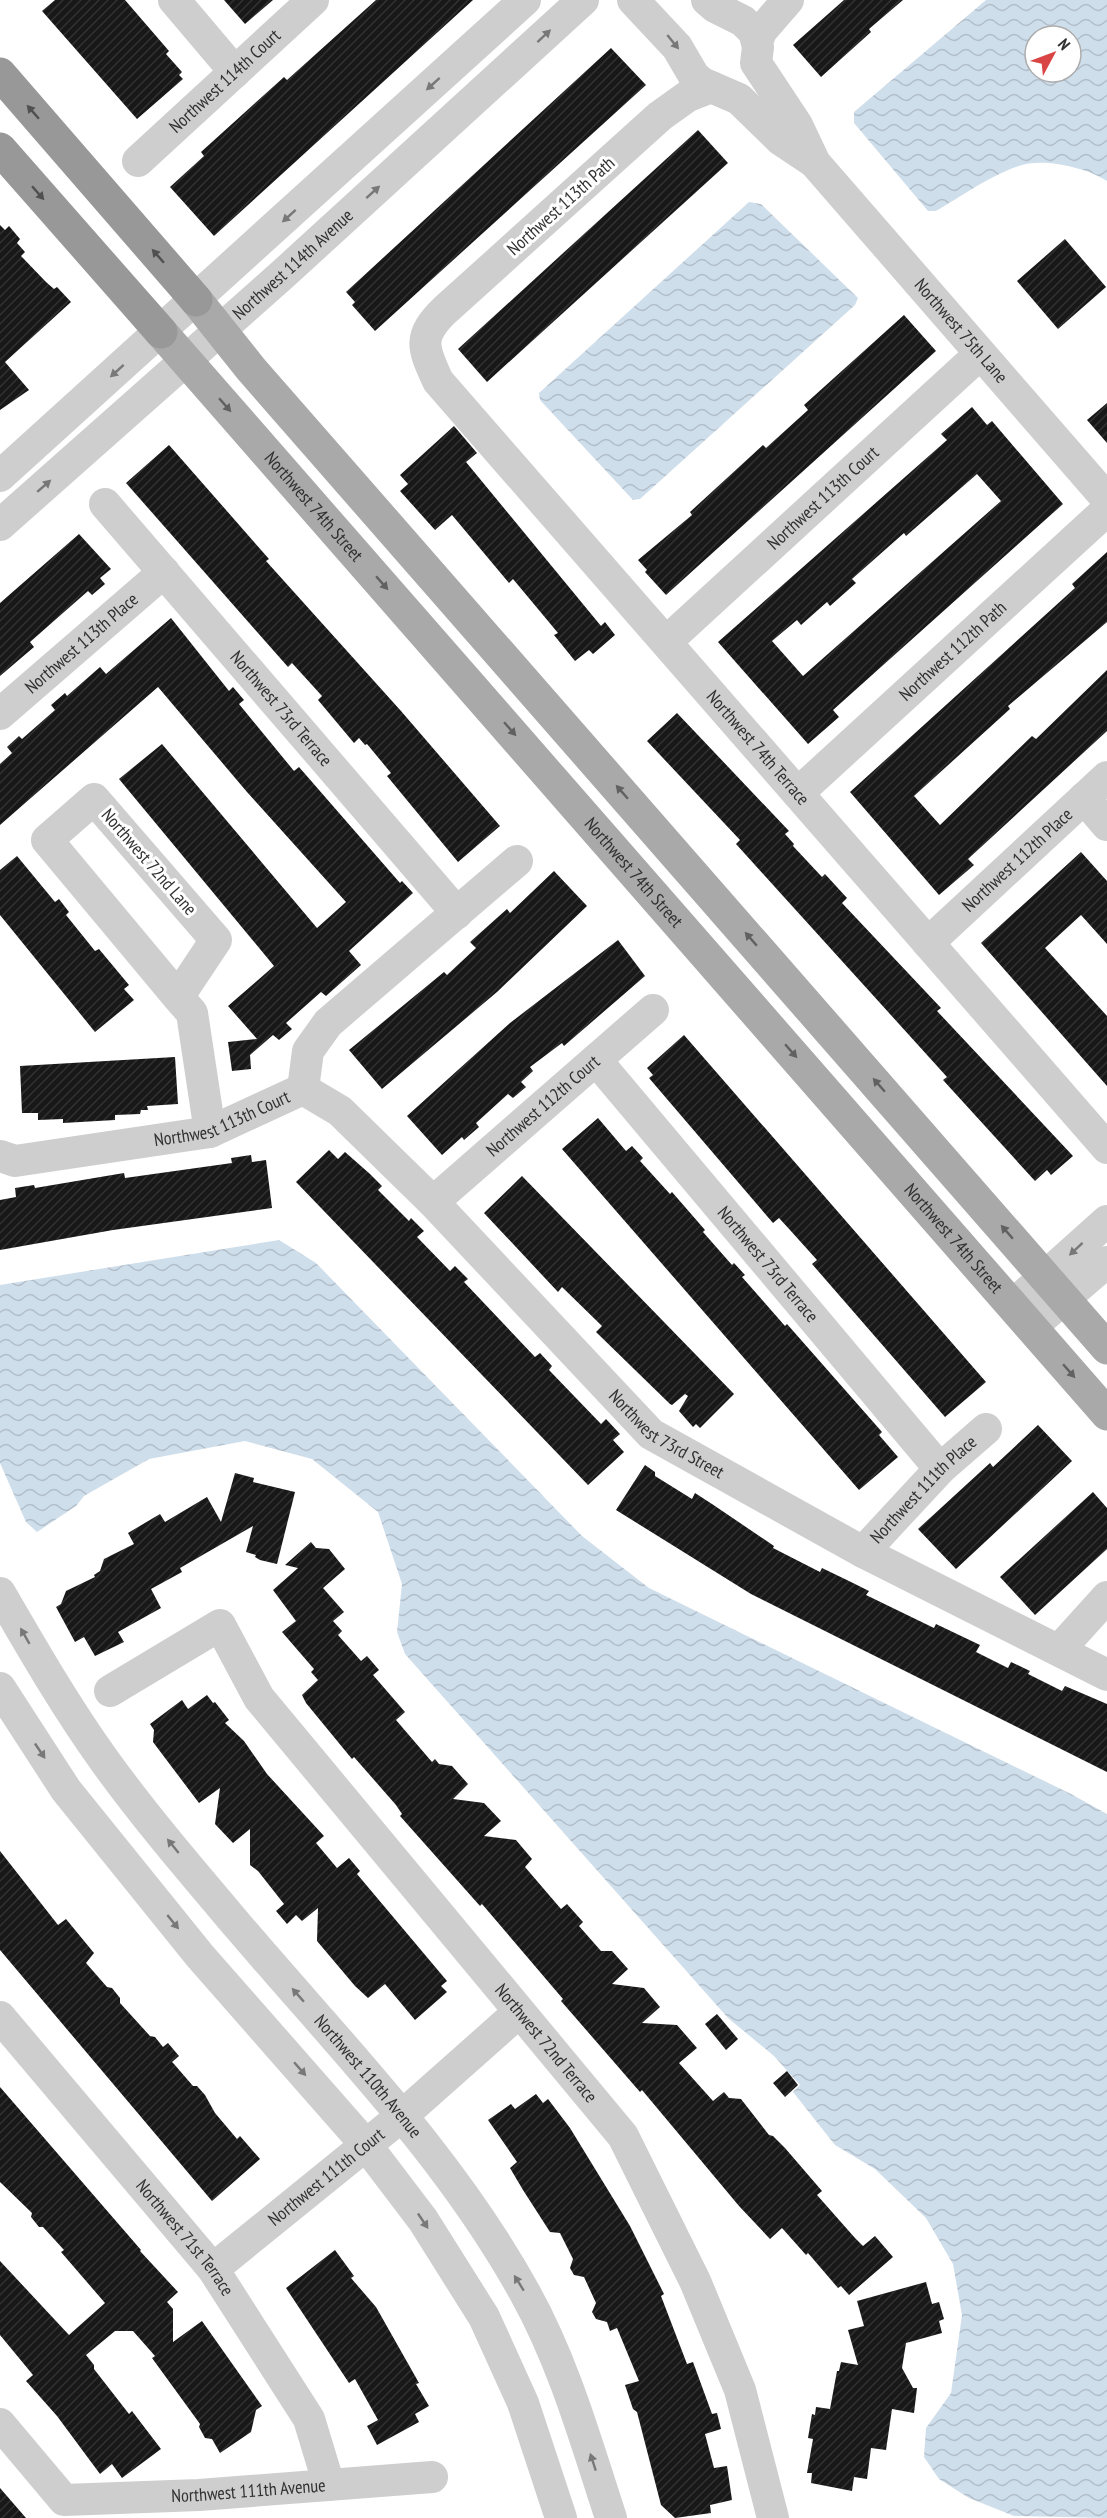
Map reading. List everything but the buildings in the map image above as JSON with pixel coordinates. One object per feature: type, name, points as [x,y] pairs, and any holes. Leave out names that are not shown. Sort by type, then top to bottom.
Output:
[{"type":"highway","points":[[0,74],[196,300]]},
{"type":"highway","points":[[0,149],[161,332]]},
{"type":"main road","points":[[196,300],[259,378],[1107,1348]]},
{"type":"main road","name":"Northwest 74th Street","points":[[161,332],[1107,1414]]},
{"type":"street","points":[[174,0],[235,72]]},
{"type":"street","name":"Northwest 114th Court","points":[[138,161],[313,0]]},
{"type":"street","points":[[0,476],[525,0]]},
{"type":"street","name":"Northwest 114th Avenue","points":[[0,525],[187,361],[583,0]]},
{"type":"street","name":"Northwest 75th Lane","points":[[633,0],[677,47],[694,76],[739,99],[781,140],[815,163],[1107,500]]},
{"type":"street","name":"Northwest 75th Lane","points":[[707,0],[715,7],[743,21],[754,32],[756,52],[797,125],[815,163]]},
{"type":"street","name":"Northwest 113th Path","points":[[424,339],[429,326],[437,318],[660,116],[688,96],[715,88],[727,88],[744,78],[756,52],[784,4]]},
{"type":"street","name":"Northwest 74th Terrace","points":[[424,339],[427,356],[438,381],[1107,1149]]},
{"type":"street","name":"Northwest 113th Court","points":[[666,642],[980,354]]},
{"type":"street","name":"Northwest 73rd Terrace","points":[[105,504],[457,913]]},
{"type":"street","name":"Northwest 112th Path","points":[[798,793],[1107,510]]},
{"type":"street","name":"Northwest 113th Place","points":[[0,714],[165,572]]},
{"type":"street","name":"Northwest 112th Place","points":[[928,943],[1107,777]]},
{"type":"street","points":[[1084,798],[1107,825]]},
{"type":"street","name":"Northwest 72nd Lane","points":[[178,997],[216,940],[94,799],[46,840],[178,997],[192,1013],[210,1132]]},
{"type":"street","name":"Northwest 113th Court","points":[[0,1156],[15,1161],[210,1132],[303,1089],[308,1051],[328,1023],[517,861]]},
{"type":"street","name":"Northwest 112th Court","points":[[433,1202],[653,1010]]},
{"type":"street","name":"Northwest 73rd Terrace","points":[[596,1060],[940,1469]]},
{"type":"street","name":"Northwest 73rd Street","points":[[303,1089],[340,1111],[433,1202],[651,1434],[863,1552],[1060,1649],[1107,1675]]},
{"type":"street","points":[[1022,1316],[1055,1288],[1107,1221]]},
{"type":"street","points":[[1055,1288],[1107,1262]]},
{"type":"street","name":"Northwest 111th Place","points":[[863,1552],[940,1469],[986,1429]]},
{"type":"street","name":"Northwest 110th Avenue","points":[[0,1593],[49,1679],[105,1761],[237,1926],[403,2115],[462,2192],[525,2293],[567,2383],[611,2518]]},
{"type":"street","points":[[1060,1649],[1107,1597]]},
{"type":"street","name":"Northwest 72nd Terrace","points":[[110,1691],[220,1625],[259,1698],[623,2136],[695,2282],[740,2390],[773,2518]]},
{"type":"street","points":[[4,1695],[66,1790],[200,1956],[366,2145],[423,2220],[484,2317],[523,2403],[561,2518]]},
{"type":"street","name":"Northwest 111th Court","points":[[213,2269],[403,2115],[519,2012]]},
{"type":"street","name":"Northwest 71st Terrace","points":[[0,2017],[213,2269],[309,2419],[329,2485]]},
{"type":"street","name":"Northwest 111th Avenue","points":[[0,2424],[64,2500],[199,2495],[432,2477]]},
{"type":"water","points":[[986,0],[1107,0],[1107,181],[1078,168],[1031,163],[1000,173],[936,211],[928,211],[854,123],[854,112]]},
{"type":"water","points":[[749,202],[761,204],[858,298],[855,305],[640,499],[633,500],[540,400],[539,393]]},
{"type":"water","points":[[279,1240],[316,1263],[582,1536],[649,1588],[1071,1794],[1107,1814],[1107,2518],[1014,2516],[969,2498],[939,2479],[924,2457],[926,2428],[951,2393],[962,2315],[953,2264],[926,2218],[875,2169],[835,2145],[793,2092],[800,2085],[774,2056],[728,2018],[405,1654],[397,1632],[402,1584],[378,1512],[312,1459],[245,1441],[149,1459],[84,1496],[76,1506],[37,1532],[26,1522],[0,1463],[0,1285]]}]
